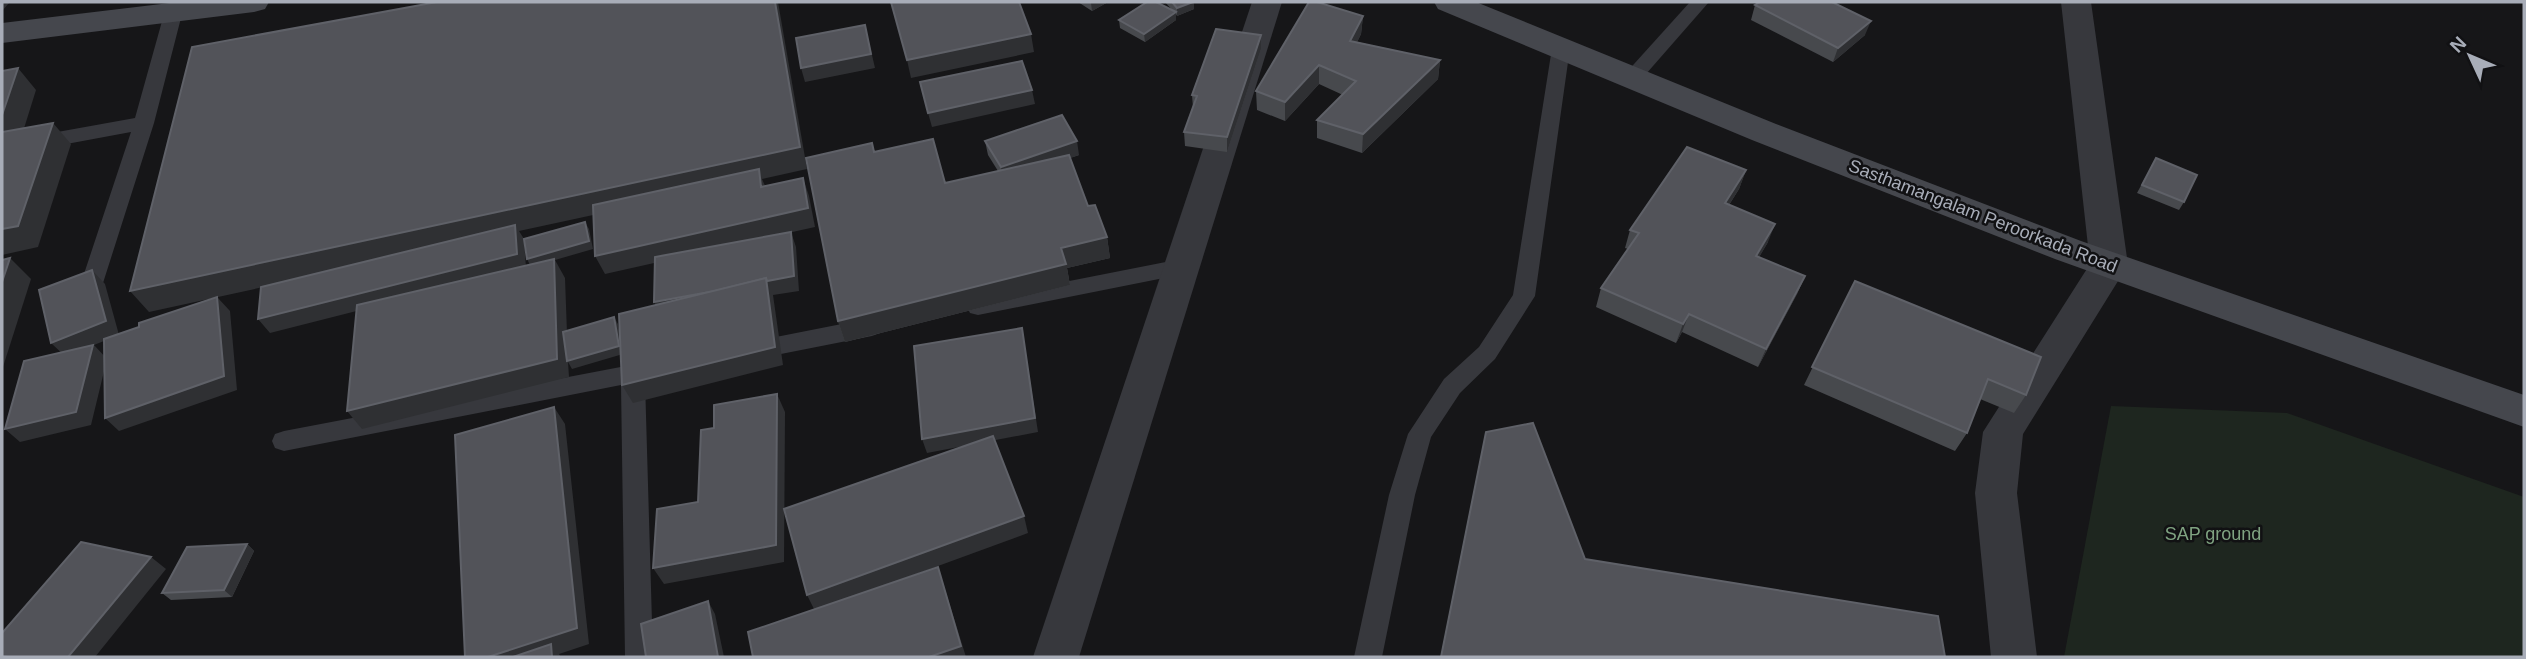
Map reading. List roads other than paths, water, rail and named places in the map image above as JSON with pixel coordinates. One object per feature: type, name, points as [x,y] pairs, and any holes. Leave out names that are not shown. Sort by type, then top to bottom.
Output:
[{"type":"street","points":[[2,33],[254,2]]},
{"type":"street","points":[[1056,657],[1267,2]]},
{"type":"street","name":"Sasthamangalam Peroorkada Road","points":[[1450,2],[1764,132],[2109,265],[2524,411]]},
{"type":"street","points":[[2014,657],[1997,493],[2003,432],[2109,265],[2076,2]]},
{"type":"lane","points":[[1632,78],[1700,2]]},
{"type":"lane","points":[[92,283],[144,123],[173,14]]},
{"type":"lane","points":[[1368,657],[1402,495],[1420,434],[1452,386],[1487,353],[1524,296],[1561,48]]},
{"type":"lane","points":[[2,149],[144,123]]},
{"type":"lane","points":[[962,310],[1181,267]]},
{"type":"lane","points":[[729,355],[893,323]]},
{"type":"lane","points":[[284,441],[674,366]]},
{"type":"lane","points":[[633,373],[639,657]]},
{"type":"park label","name":"SAP ground","points":[[2213,534]]}]
